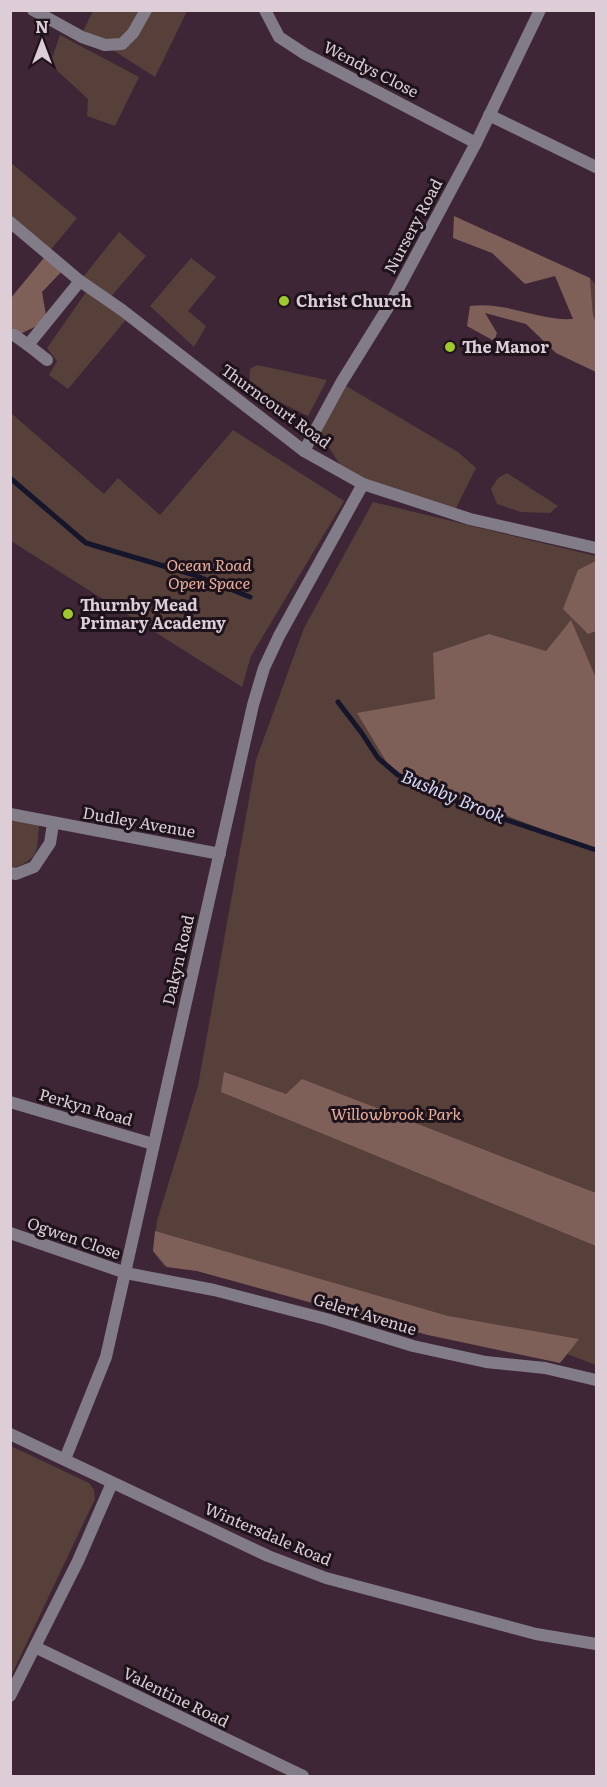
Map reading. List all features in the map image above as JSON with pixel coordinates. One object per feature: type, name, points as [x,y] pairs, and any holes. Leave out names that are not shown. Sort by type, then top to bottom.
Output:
[{"type":"street","points":[[33,10],[82,37],[105,45],[122,44],[133,33],[146,10]]},
{"type":"street","name":"Wendys Close","points":[[265,10],[279,38],[305,54],[476,143]]},
{"type":"street","name":"Nursery Road","points":[[304,451],[339,387],[390,304],[476,143],[540,10]]},
{"type":"street","points":[[489,115],[597,166]]},
{"type":"street","name":"Thurncourt Road","points":[[10,222],[80,281],[122,310],[304,451],[363,484],[470,519],[597,549]]},
{"type":"street","points":[[28,345],[80,281]]},
{"type":"street","points":[[14,334],[47,360]]},
{"type":"street","name":"Dakyn Road","points":[[65,1459],[106,1357],[253,705],[264,668],[279,636],[363,484]]},
{"type":"street","name":"Dudley Avenue","points":[[10,814],[220,854]]},
{"type":"street","points":[[10,873],[16,874],[34,867],[50,843],[53,824]]},
{"type":"street","name":"Perkyn Road","points":[[10,1102],[153,1144]]},
{"type":"street","name":"Ogwen Close","points":[[10,1233],[126,1273]]},
{"type":"street","name":"Gelert Avenue","points":[[126,1273],[214,1290],[326,1319],[413,1346],[486,1362],[544,1368],[597,1380]]},
{"type":"street","name":"Wintersdale Road","points":[[10,1434],[268,1556],[326,1578],[536,1634],[597,1644]]},
{"type":"street","points":[[10,1696],[78,1561],[112,1483]]},
{"type":"street","name":"Valentine Road","points":[[35,1647],[303,1776]]},
{"type":"green space","points":[[93,11],[187,11],[155,77],[83,31]]},
{"type":"green space","points":[[60,35],[139,77],[115,126],[87,116],[88,99],[50,64]]},
{"type":"green space","points":[[10,162],[77,218],[48,253],[11,222]]},
{"type":"green space","points":[[119,232],[146,256],[108,300],[129,316],[68,389],[49,375],[57,361],[47,348],[89,288],[80,281]]},
{"type":"green space","points":[[191,258],[216,277],[188,311],[206,326],[194,347],[150,306]]},
{"type":"green space","points":[[590,278],[596,285],[596,322],[593,315]]},
{"type":"green space","points":[[257,365],[327,380],[308,416],[249,387],[250,369]]},
{"type":"green space","points":[[341,383],[458,452],[476,468],[455,510],[347,475],[316,428]]},
{"type":"green space","name":"Ocean Road Open Space","points":[[11,413],[104,494],[118,478],[160,515],[233,430],[344,501],[251,656],[242,687],[11,541]]},
{"type":"green space","points":[[507,473],[558,506],[550,513],[521,512],[497,504],[491,489],[498,478]]},
{"type":"green space","name":"Willowbrook Park","points":[[373,502],[596,556],[596,1365],[546,1346],[428,1335],[197,1271],[164,1266],[153,1251],[157,1221],[198,1086],[256,760],[304,628]]},
{"type":"green space","points":[[10,816],[40,821],[34,855],[30,860],[13,868],[10,868]]},
{"type":"green space","points":[[11,1446],[89,1483],[94,1490],[95,1499],[11,1676]]},
{"type":"shaded area","points":[[454,216],[590,278],[593,315],[596,322],[596,372],[556,353],[526,324],[485,313],[497,333],[494,341],[467,326],[470,306],[483,305],[509,308],[547,317],[573,319],[555,276],[525,284],[492,253],[453,238]]},
{"type":"shaded area","points":[[48,253],[65,268],[42,292],[47,321],[20,334],[11,331],[10,299]]},
{"type":"shaded area","points":[[596,561],[596,631],[588,634],[563,609],[578,570]]},
{"type":"shaded area","points":[[571,620],[596,678],[596,850],[392,771],[357,713],[435,699],[433,653],[489,634],[546,651]]},
{"type":"shaded area","points":[[224,1072],[286,1094],[302,1079],[596,1193],[596,1246],[221,1092]]},
{"type":"shaded area","points":[[155,1231],[448,1316],[579,1339],[560,1363],[428,1335],[197,1271],[167,1267],[153,1251]]},
{"type":"waterway","name":"Bushby Brook","points":[[10,478],[86,543],[194,575],[250,597]]},
{"type":"waterway","name":"Bushby Brook","points":[[338,702],[378,758],[398,775],[474,809],[596,850]]},
{"type":"place","name":"Christ Church","points":[[284,301]]},
{"type":"place","name":"The Manor","points":[[450,347]]},
{"type":"place","name":"Thurnby Mead Primary Academy","points":[[68,614]]}]
